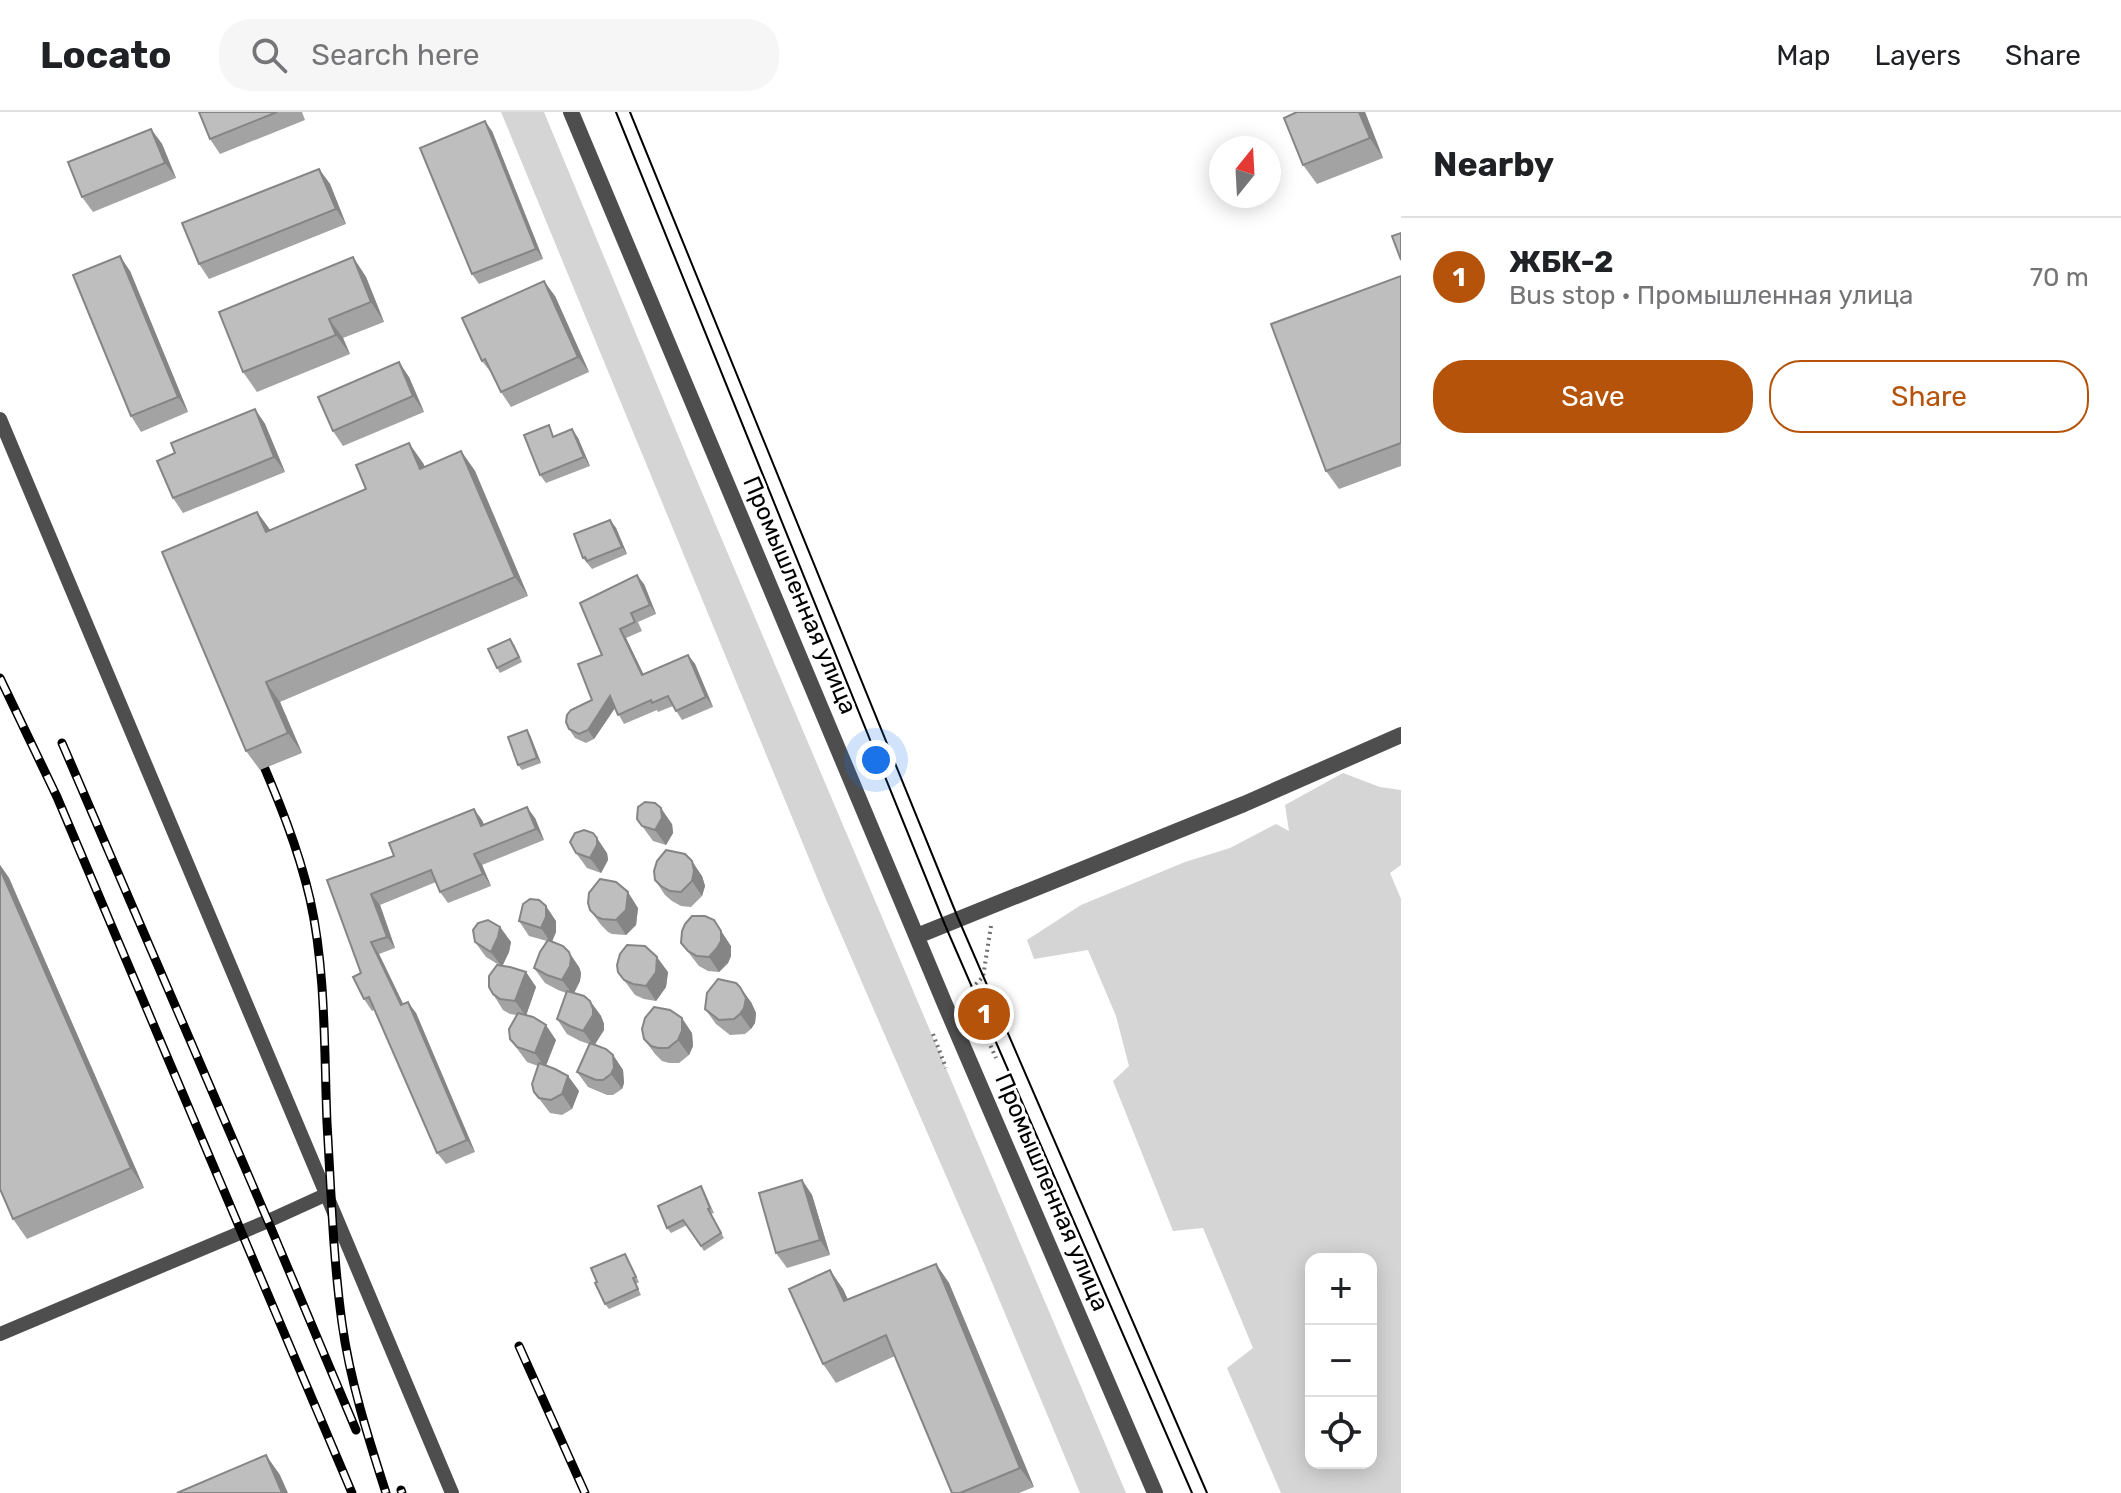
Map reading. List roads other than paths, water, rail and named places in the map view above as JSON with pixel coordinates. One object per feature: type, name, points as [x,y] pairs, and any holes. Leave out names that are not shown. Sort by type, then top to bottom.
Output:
[{"type":"street","name":"Промышленная улица","points":[[571,112],[1155,1493]]},
{"type":"street","points":[[917,936],[1244,804],[1401,735]]},
{"type":"lane","points":[[0,419],[452,1493]]},
{"type":"lane","points":[[0,1334],[325,1195]]},
{"type":"tram line","points":[[616,112],[945,925],[1192,1493]]},
{"type":"tram line","points":[[630,112],[958,918],[1207,1493]]},
{"type":"railway","points":[[0,678],[57,797],[352,1493]]},
{"type":"railway","points":[[62,743],[356,1430]]},
{"type":"railway","points":[[257,750],[293,842],[315,926],[322,982],[327,1123],[342,1323],[355,1388],[386,1493]]},
{"type":"railway","points":[[519,1346],[585,1493]]},
{"type":"place","name":"ЖБК-2","points":[[984,1014]]}]
